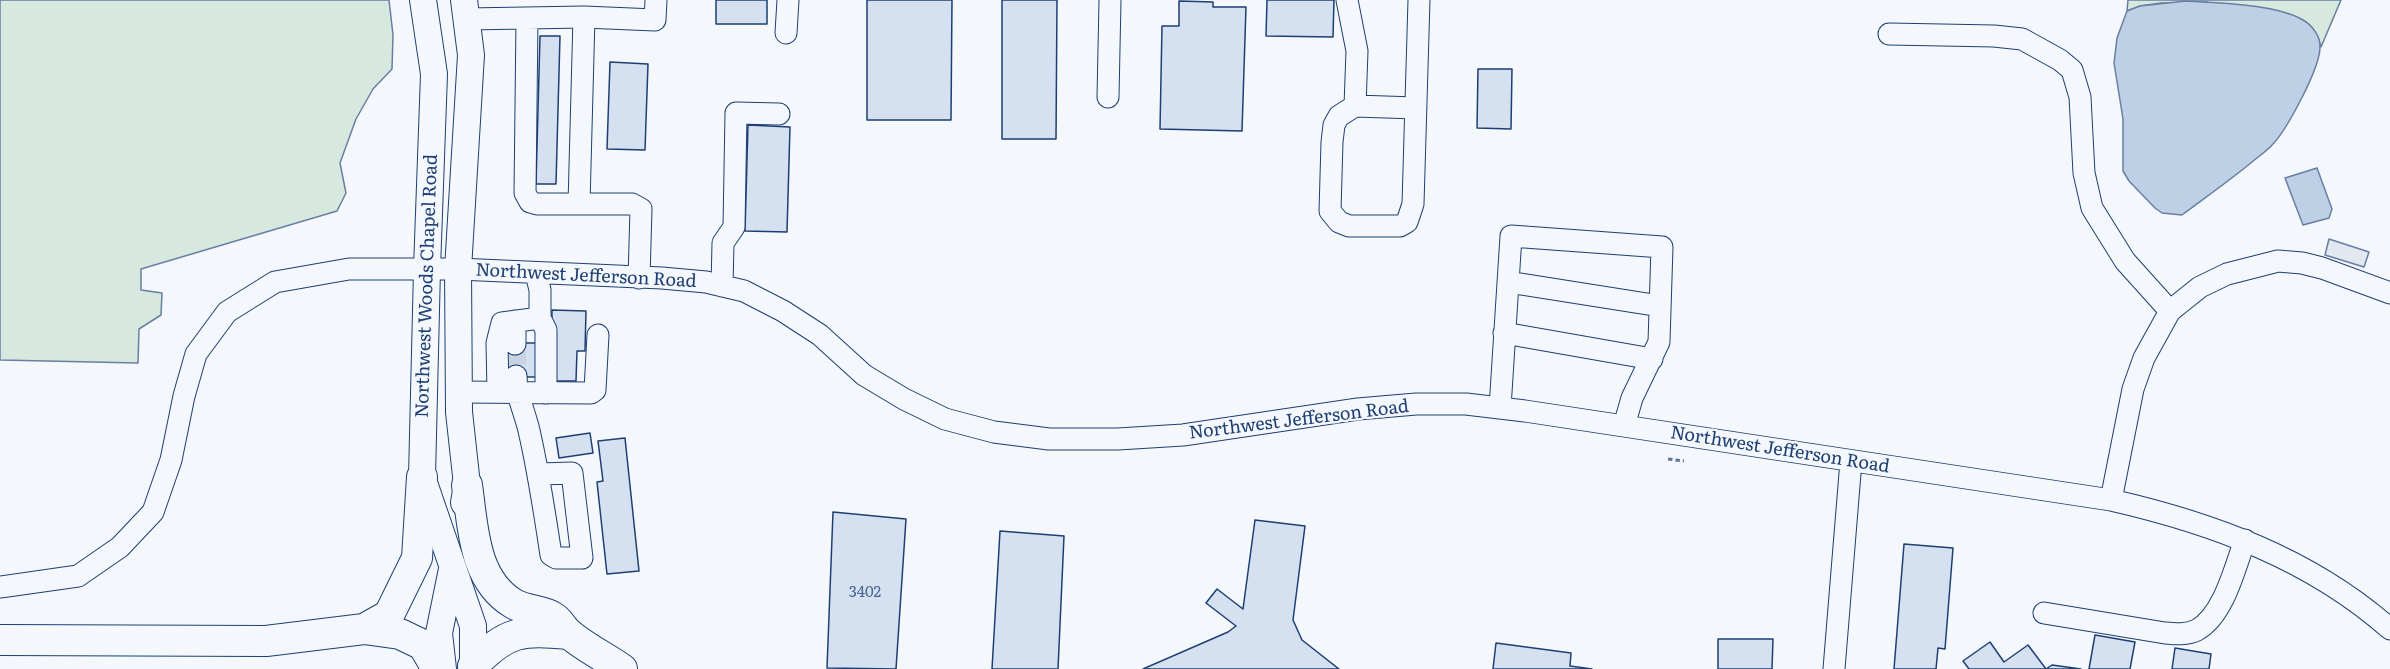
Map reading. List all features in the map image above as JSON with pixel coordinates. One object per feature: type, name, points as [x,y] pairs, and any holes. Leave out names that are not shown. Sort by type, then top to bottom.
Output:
[{"type":"highway","points":[[364,629],[389,615],[417,558],[422,477]]},
{"type":"highway","points":[[467,485],[477,552],[495,588],[512,603],[528,611],[552,616],[569,634],[622,669]]},
{"type":"highway","points":[[0,640],[266,641],[364,629],[400,634],[423,645],[437,669]]},
{"type":"highway","points":[[473,668],[490,648],[512,636],[535,631],[569,634]]},
{"type":"main road","name":"Northwest Woods Chapel Road","points":[[423,0],[434,74],[422,477],[473,626],[473,668]]},
{"type":"main road","name":"Northwest Woods Chapel Road","points":[[443,669],[440,633],[458,547],[467,485],[459,392],[458,269],[471,55],[466,10]]},
{"type":"street","points":[[466,10],[527,19],[584,17],[656,20],[656,0]]},
{"type":"street","points":[[786,33],[788,0]]},
{"type":"street","points":[[1108,98],[1110,0]]},
{"type":"street","points":[[1347,0],[1357,51],[1355,106]]},
{"type":"street","points":[[1416,108],[1355,106],[1340,116],[1334,125],[1332,142],[1330,211],[1338,222],[1348,226],[1400,226],[1407,222],[1413,204],[1416,108],[1419,0]]},
{"type":"street","points":[[579,204],[584,17]]},
{"type":"street","points":[[527,19],[525,194],[530,202],[537,204],[632,204],[641,209],[639,278]]},
{"type":"street","points":[[1889,34],[1994,36],[2022,39],[2060,60],[2072,70],[2080,97],[2084,173],[2092,208],[2125,261],[2170,310]]},
{"type":"street","points":[[722,286],[723,243],[734,227],[736,113],[779,114]]},
{"type":"street","points":[[1500,408],[1511,236],[1662,247],[1659,342],[1632,398],[1624,426]]},
{"type":"street","points":[[2111,500],[2133,389],[2144,358],[2170,310],[2200,287],[2227,274],[2278,261],[2302,262],[2390,293]]},
{"type":"street","name":"Northwest Jefferson Road","points":[[0,587],[78,576],[120,547],[153,512],[171,460],[184,396],[196,354],[227,312],[275,282],[349,269],[458,269],[662,278],[744,291],[783,311],[820,335],[864,375],[904,399],[945,419],[994,432],[1049,439],[1118,439],[1183,435],[1358,409],[1416,404],[1466,404],[2111,500],[2171,514],[2245,540],[2287,560],[2335,589],[2390,629]]},
{"type":"street","points":[[536,273],[540,290],[540,318],[546,330],[546,393]]},
{"type":"street","points":[[1508,282],[1660,306]]},
{"type":"street","points":[[539,474],[526,418],[510,387],[497,340],[502,323],[540,318]]},
{"type":"street","points":[[515,321],[515,344]]},
{"type":"street","points":[[1504,333],[1652,359]]},
{"type":"street","points":[[459,392],[510,387],[546,393],[591,393],[595,390],[598,335]]},
{"type":"street","points":[[1834,669],[1851,461]]},
{"type":"street","points":[[2044,613],[2165,633],[2181,634],[2198,629],[2211,617],[2226,595],[2245,540]]},
{"type":"path","points":[[1668,459],[1684,461]]},
{"type":"shaded area","points":[[0,0],[389,0],[393,35],[392,69],[373,89],[356,119],[340,163],[346,193],[337,211],[141,269],[141,290],[162,293],[161,315],[139,329],[138,363],[0,360]]},
{"type":"shaded area","points":[[2128,0],[2341,0],[2321,47],[2318,37],[2206,2],[2161,3],[2140,6],[2127,11]]},
{"type":"shaded area","points":[[2329,239],[2369,252],[2364,267],[2325,255]]},
{"type":"water","points":[[2186,1],[2263,7],[2292,15],[2303,20],[2312,28],[2319,38],[2320,46],[2315,68],[2302,97],[2273,144],[2235,176],[2182,215],[2162,213],[2155,208],[2129,181],[2123,171],[2123,119],[2114,63],[2117,38],[2127,11],[2140,6]]},
{"type":"water","points":[[2317,168],[2332,209],[2329,218],[2303,225],[2285,178]]},
{"type":"building","points":[[716,0],[767,0],[767,24],[716,24]]},
{"type":"building","points":[[867,0],[952,0],[951,120],[867,120]]},
{"type":"building","points":[[1002,0],[1057,0],[1056,139],[1002,139]]},
{"type":"building","points":[[1267,0],[1334,0],[1333,37],[1266,36]]},
{"type":"building","points":[[1179,1],[1213,2],[1213,7],[1246,7],[1242,131],[1160,129],[1162,26],[1179,26]]},
{"type":"building","points":[[540,36],[560,36],[556,184],[536,184]]},
{"type":"building","points":[[610,62],[648,64],[645,150],[607,149]]},
{"type":"building","points":[[1478,69],[1512,69],[1511,129],[1477,128]]},
{"type":"building","points":[[748,125],[790,127],[787,232],[745,231]]},
{"type":"building","points":[[552,310],[586,311],[585,351],[577,351],[576,381],[551,381]]},
{"type":"building","points":[[501,343],[541,343],[541,377],[501,377]]},
{"type":"building","points":[[590,433],[593,453],[559,458],[556,438]]},
{"type":"building","points":[[625,438],[639,571],[607,574],[597,482],[603,481],[598,441]]},
{"type":"building","points":[[833,512],[906,519],[896,669],[827,668]]},
{"type":"building","points":[[1255,520],[1305,526],[1293,620],[1302,640],[1339,669],[1143,669],[1228,632],[1236,626],[1206,603],[1217,589],[1243,609]]},
{"type":"building","points":[[1000,531],[1064,536],[1058,669],[992,669]]},
{"type":"building","points":[[1904,544],[1953,548],[1945,649],[1938,648],[1936,669],[1894,669]]},
{"type":"building","points":[[2095,635],[2135,642],[2130,669],[2089,669]]},
{"type":"building","points":[[1718,639],[1773,639],[1772,669],[1718,669]]},
{"type":"building","points":[[1990,642],[2004,662],[2028,645],[2046,669],[1969,669],[1963,661]]},
{"type":"building","points":[[1496,643],[1571,653],[1570,666],[1592,669],[1493,669]]},
{"type":"building","points":[[2175,648],[2211,654],[2209,669],[2172,669]]},
{"type":"building","points":[[2052,665],[2081,669],[2046,669]]},
{"type":"tunnel","points":[[515,344],[516,376]]}]
